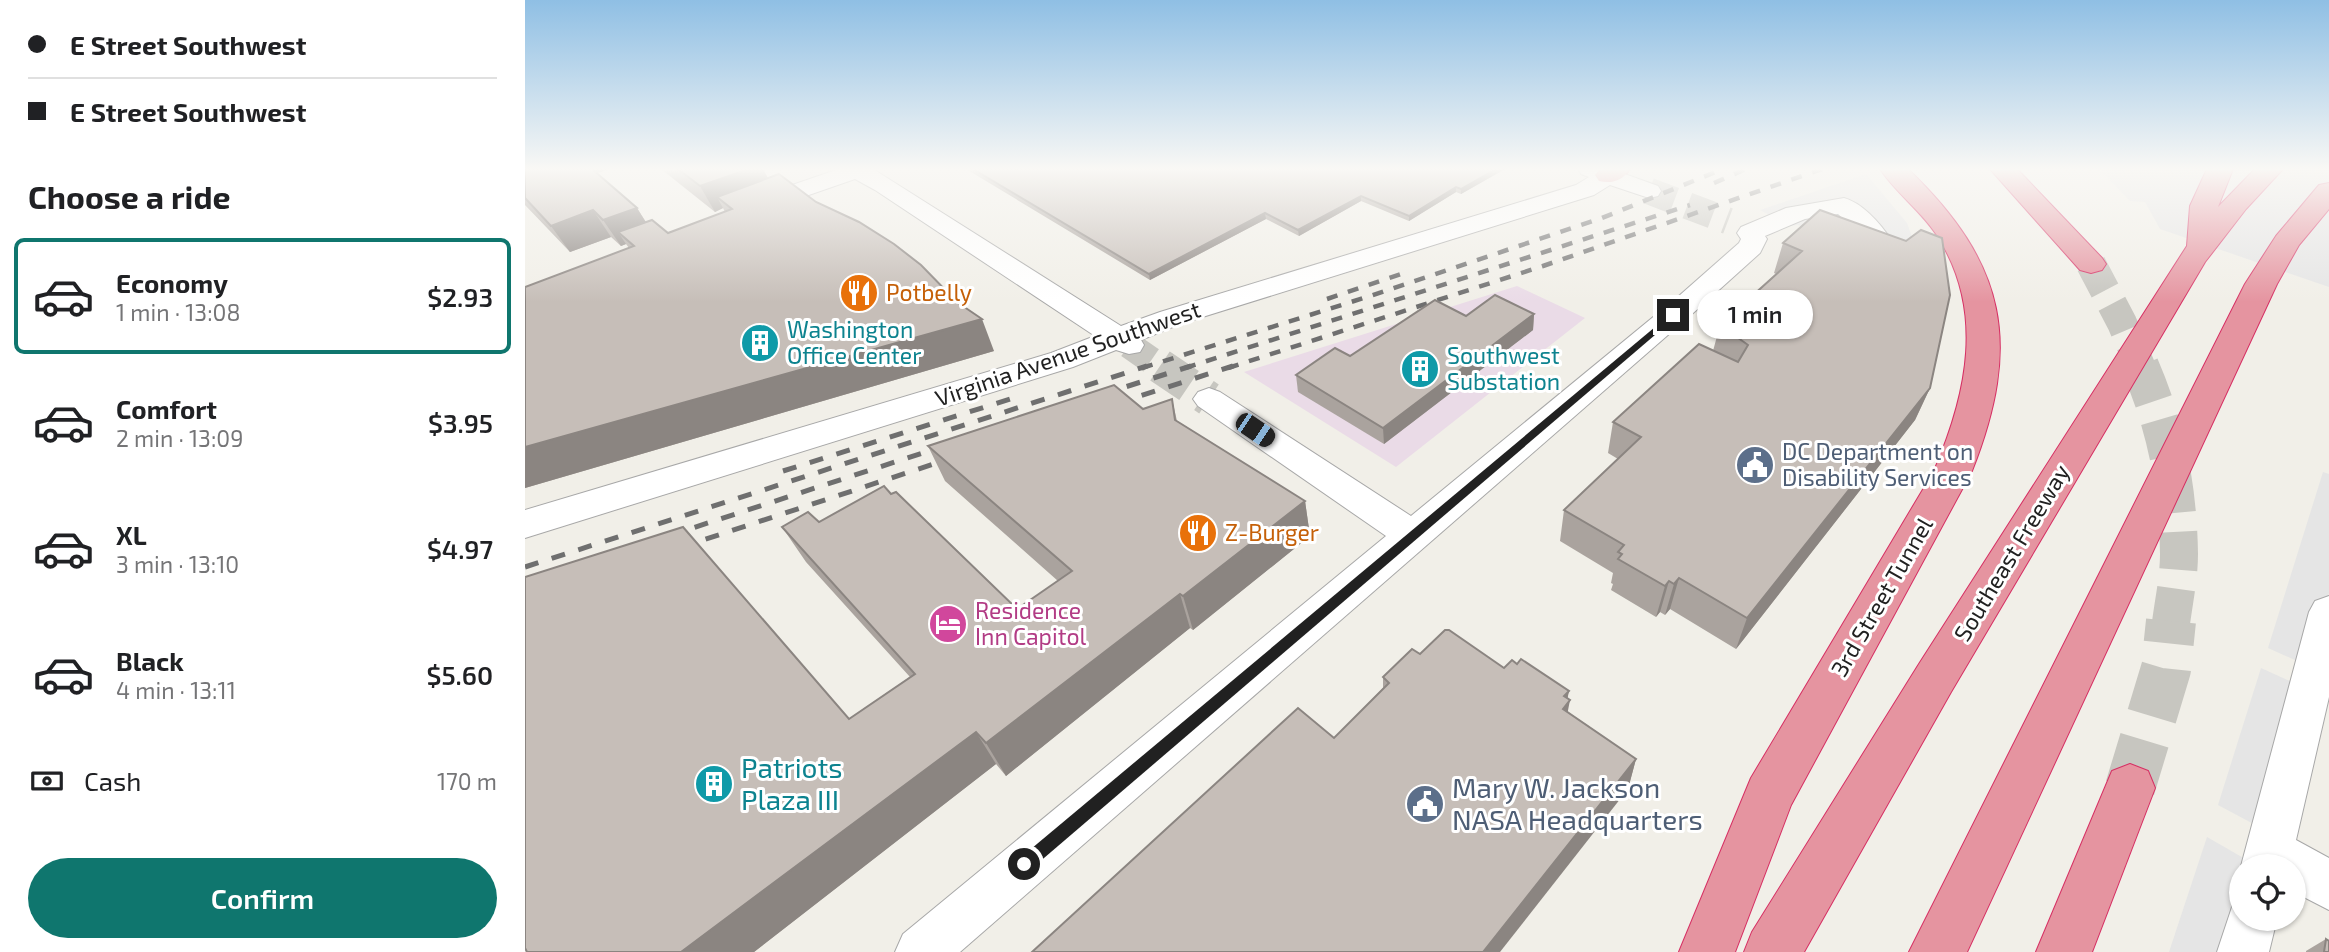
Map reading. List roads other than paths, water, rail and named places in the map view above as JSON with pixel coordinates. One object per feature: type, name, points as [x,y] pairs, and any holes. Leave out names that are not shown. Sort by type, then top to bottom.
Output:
[{"type":"highway","name":"3rd Street Tunnel","points":[[1707,952],[1769,795],[1970,437],[1980,402],[1986,338],[1974,279],[1961,251],[1934,213]]},
{"type":"highway","points":[[2044,213],[2091,264]]},
{"type":"highway","points":[[2201,245],[2203,213]]},
{"type":"highway","name":"Southeast Freeway","points":[[1772,952],[1935,678],[2201,245],[2227,213]]},
{"type":"highway","points":[[1937,952],[2269,269],[2309,213]]},
{"type":"highway","points":[[2269,269],[2329,226]]},
{"type":"highway","points":[[2064,952],[2130,788]]},
{"type":"street","points":[[729,216],[736,213]]},
{"type":"street","points":[[928,213],[1123,341]]},
{"type":"street","name":"Virginia Avenue Southwest","points":[[525,524],[1123,341],[1170,318],[1509,213]]},
{"type":"street","points":[[921,952],[1690,301],[1750,247],[1754,239],[1739,227],[1798,213]]},
{"type":"street","points":[[1853,213],[1882,245]]},
{"type":"street","points":[[1209,399],[1412,535]]},
{"type":"street","points":[[2268,854],[2329,612]]},
{"type":"street","points":[[2306,875],[2329,885]]},
{"type":"street","points":[[2243,952],[2249,931]]},
{"type":"tunnel","points":[[1708,213],[1728,221]]},
{"type":"tunnel","points":[[2091,264],[2122,323],[2141,368]]},
{"type":"tunnel","points":[[1129,345],[1162,368]]},
{"type":"tunnel","points":[[1160,366],[1209,399]]},
{"type":"tunnel","points":[[2140,366],[2164,434],[2176,505],[2179,563],[2171,623]]},
{"type":"tunnel","points":[[2130,788],[2166,669],[2171,621]]},
{"type":"railway","points":[[1142,368],[1370,296],[1613,213]]},
{"type":"railway","points":[[1185,368],[1664,213]]},
{"type":"railway","points":[[1228,368],[1543,266],[1694,213]]},
{"type":"railway","points":[[1327,299],[1407,272]]},
{"type":"railway","points":[[525,567],[1147,366]]},
{"type":"railway","points":[[1100,395],[1191,366]]},
{"type":"railway","points":[[1115,404],[1233,366]]},
{"type":"railway","points":[[783,471],[1010,399]]},
{"type":"railway","points":[[668,536],[947,445]]},
{"type":"railway","points":[[679,548],[955,457]]},
{"type":"place","name":"Potbelly","points":[[859,293]]},
{"type":"place","name":"Washington Office Center","points":[[760,343]]},
{"type":"place","name":"Southwest Substation","points":[[1420,369]]},
{"type":"place","name":"DC Department on Disability Services","points":[[1755,465]]},
{"type":"place","name":"Z-Burger","points":[[1198,533]]},
{"type":"place","name":"Residence Inn Capitol","points":[[948,624]]},
{"type":"place","name":"Patriots Plaza III","points":[[714,784]]},
{"type":"place","name":"Mary W. Jackson NASA Headquarters","points":[[1425,804]]}]
